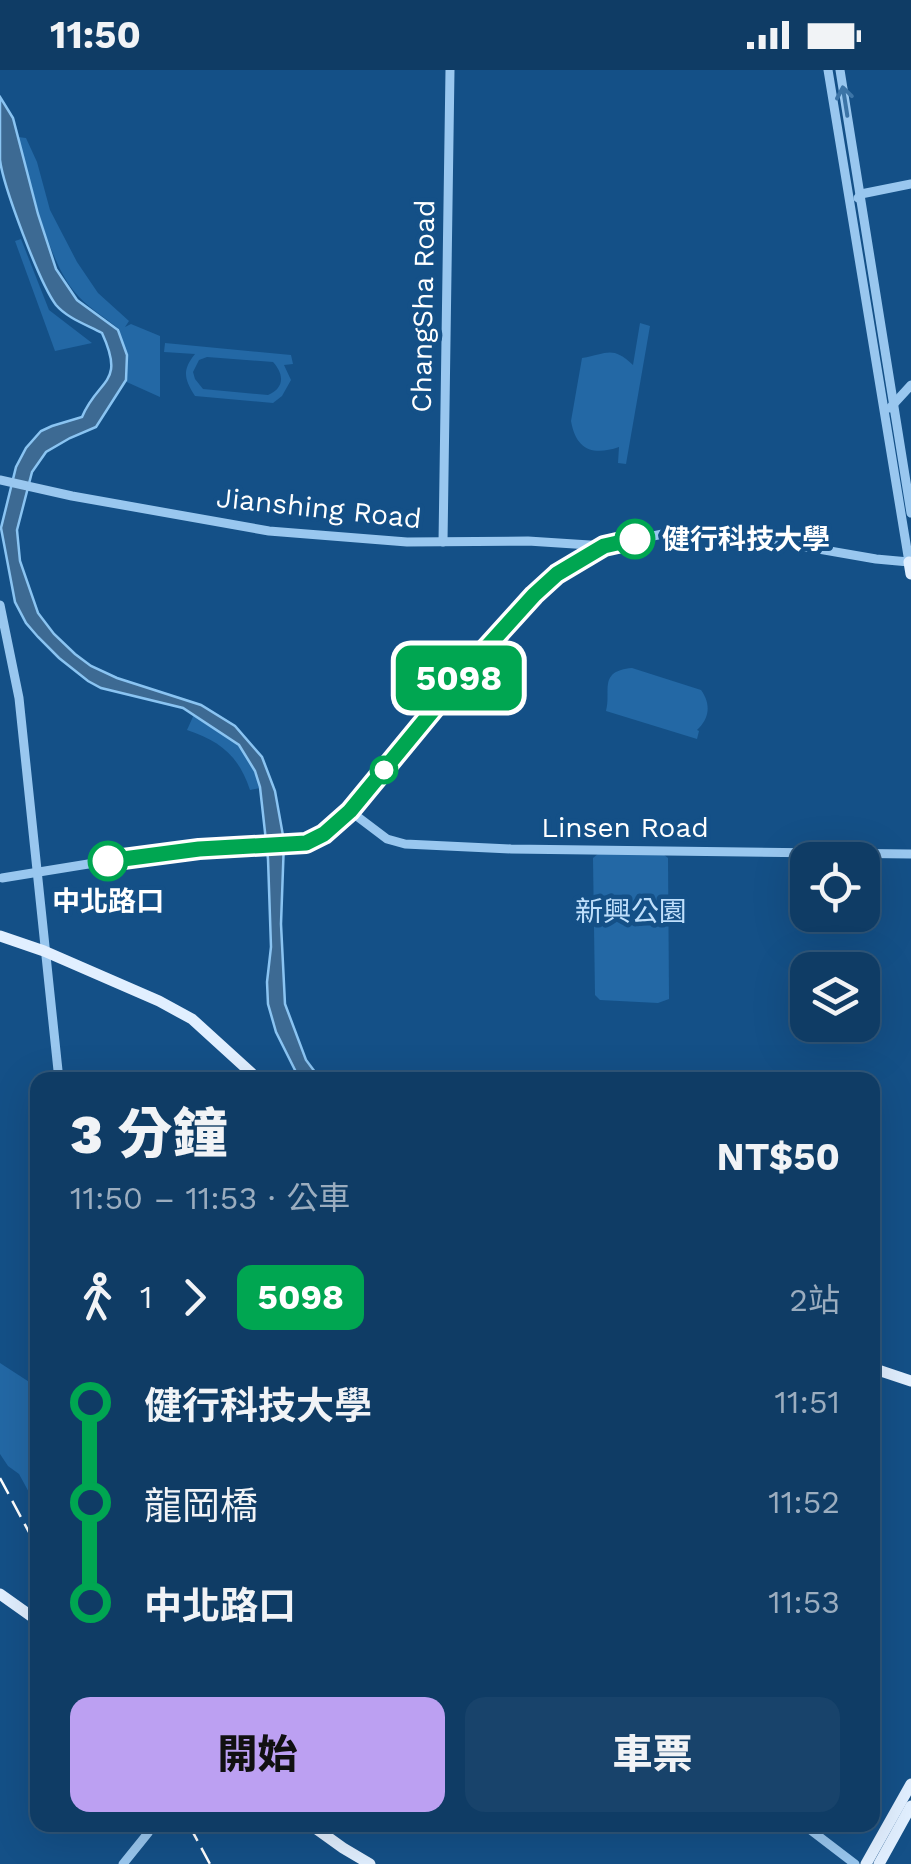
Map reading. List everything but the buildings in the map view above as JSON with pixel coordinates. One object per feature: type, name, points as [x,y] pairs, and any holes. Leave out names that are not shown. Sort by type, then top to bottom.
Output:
[{"type":"main road","points":[[0,936],[44,951],[192,1019],[250,1072]]},
{"type":"main road","points":[[880,1371],[911,1381]]},
{"type":"main road","points":[[0,1594],[30,1616]]},
{"type":"main road","points":[[866,1864],[911,1784]]},
{"type":"main road","points":[[878,1864],[911,1806]]},
{"type":"main road","points":[[321,1832],[369,1864]]},
{"type":"street","name":"ChangSha Road","points":[[442,542],[450,70]]},
{"type":"street","points":[[2,878],[156,853],[306,843],[316,839],[350,811],[518,609],[557,574],[604,546],[676,532],[720,532],[910,566],[828,70]]},
{"type":"street","points":[[840,70],[911,513]]},
{"type":"street","points":[[851,208],[860,194],[911,184]]},
{"type":"street","points":[[884,413],[911,385]]},
{"type":"street","name":"Jianshing Road","points":[[5,481],[270,531],[407,542],[528,541],[604,546]]},
{"type":"street","points":[[0,605],[19,698],[58,1072]]},
{"type":"street","name":"Linsen Road","points":[[350,811],[387,839],[405,844],[911,854]]},
{"type":"street","points":[[813,1832],[855,1864]]},
{"type":"street","points":[[123,1864],[148,1834]]},
{"type":"green space","points":[[18,137],[26,138],[50,210],[98,293],[129,321],[125,327],[131,324],[160,336],[160,397],[120,379],[114,334],[120,330],[84,301],[63,275],[47,238]]},
{"type":"green space","points":[[21,239],[49,310],[92,343],[55,351],[15,241]]},
{"type":"green space","points":[[640,323],[650,326],[626,464],[618,463],[619,447],[601,451],[587,448],[577,439],[571,421],[582,358],[614,353],[633,365]]},
{"type":"green space","points":[[165,343],[291,355],[293,364],[284,365],[291,380],[273,403],[195,396],[186,375],[195,354],[164,352]],"holes":[[[207,357],[273,362],[281,380],[278,389],[268,395],[203,389],[193,372],[199,360]]]},
{"type":"green space","points":[[632,668],[701,690],[708,711],[697,730],[697,739],[606,711],[610,678]]},
{"type":"green space","points":[[196,710],[236,742],[251,764],[260,788],[250,790],[227,751],[187,730]]},
{"type":"green space","name":"新興公園","points":[[599,853],[663,854],[668,858],[669,999],[658,1003],[600,1000],[595,995],[593,858]]},
{"type":"green space","points":[[0,1363],[30,1382],[30,1494],[19,1474],[0,1454]]},
{"type":"shaded area","points":[[0,97],[13,118],[56,269],[77,300],[118,330],[127,355],[126,380],[96,427],[46,452],[32,472],[17,530],[20,561],[38,613],[75,654],[117,678],[201,705],[235,726],[262,757],[275,791],[284,841],[281,924],[285,1004],[306,1060],[315,1072],[296,1072],[276,1032],[268,1004],[268,859],[260,787],[239,745],[183,708],[101,688],[88,681],[38,637],[15,602],[1,528],[16,467],[41,431],[82,417],[107,380],[111,363],[102,333],[71,317],[49,294],[32,257],[0,160]]},
{"type":"railway","points":[[0,1478],[30,1534]]},
{"type":"railway","points":[[193,1832],[210,1864]]},
{"type":"bus line","name":"5098","points":[[108,861],[199,849],[306,843],[324,834],[350,811],[518,609],[557,574],[604,546],[635,539]]},
{"type":"place","name":"健行科技大學","points":[[635,539]]},
{"type":"place","name":"中北路口","points":[[108,861]]}]
